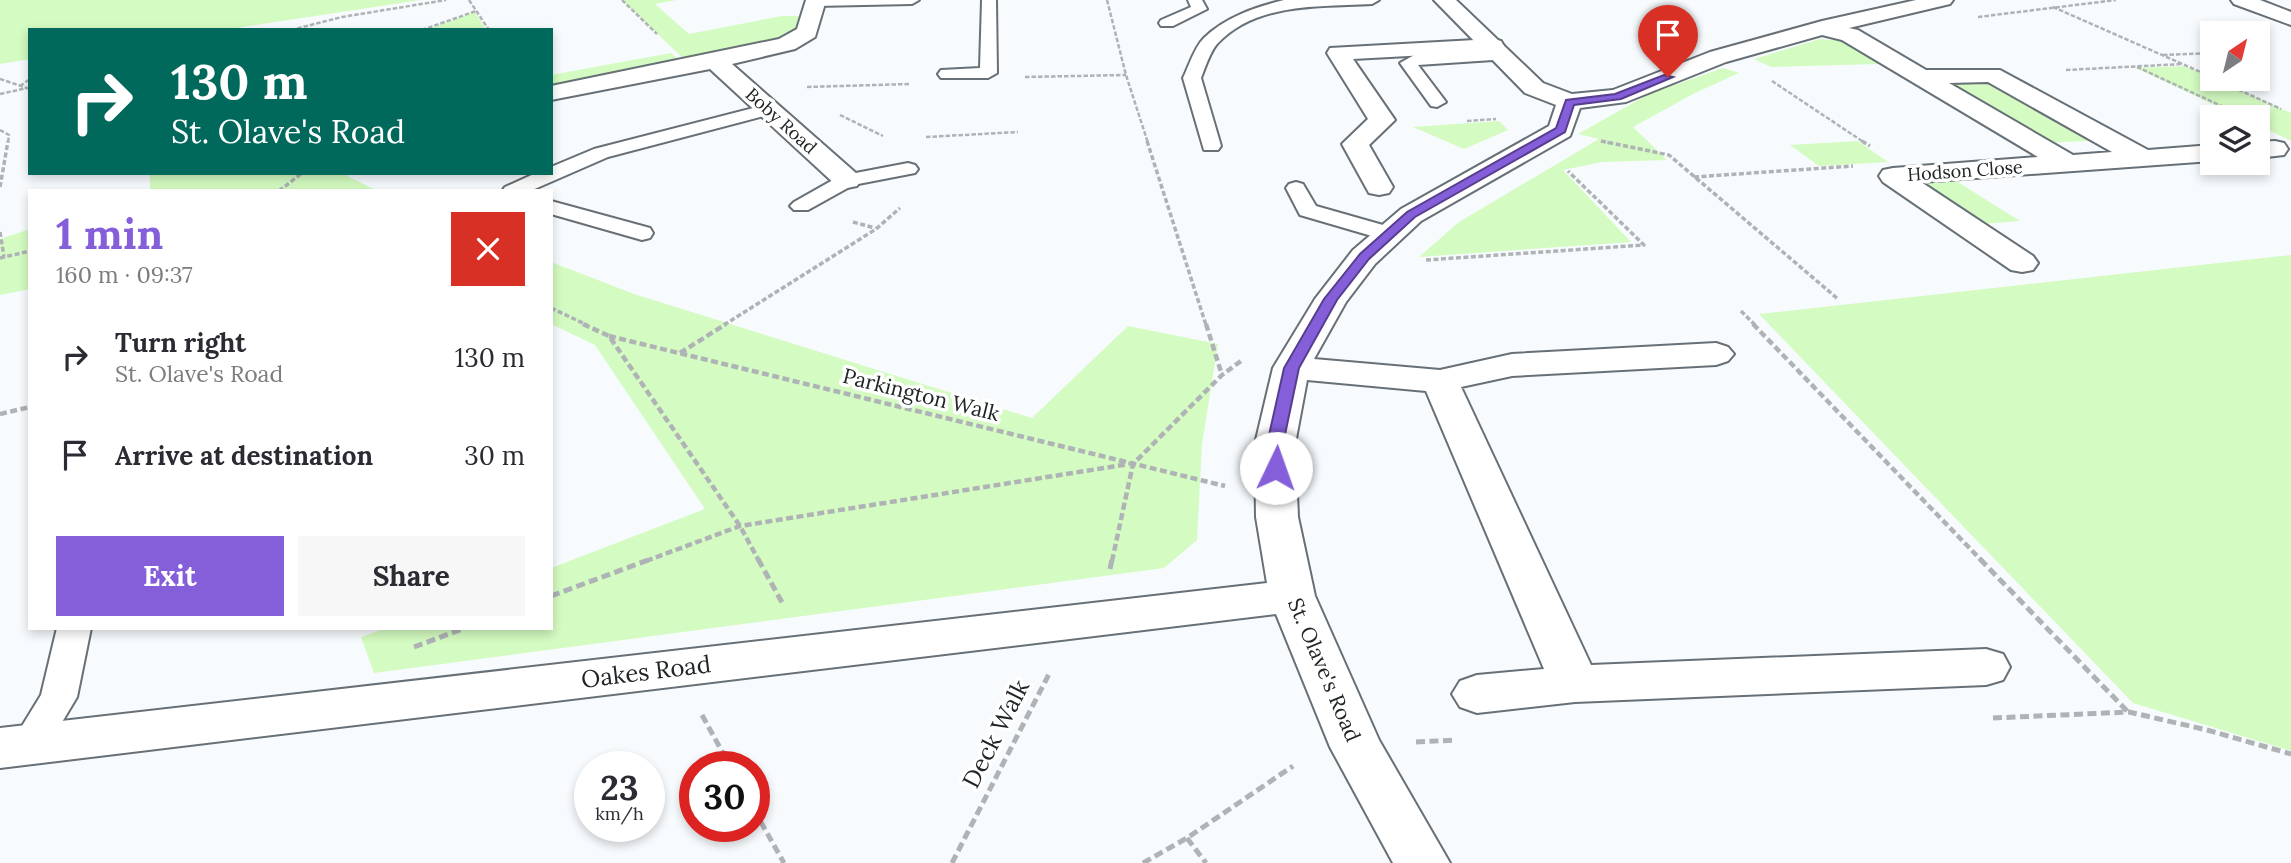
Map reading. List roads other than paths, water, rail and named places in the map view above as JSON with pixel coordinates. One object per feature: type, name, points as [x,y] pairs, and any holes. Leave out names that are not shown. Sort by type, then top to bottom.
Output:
[{"type":"street","points":[[1444,0],[1534,88],[1570,102],[1617,97],[1718,57],[1822,28],[1943,0]]},
{"type":"street","points":[[2241,0],[2291,19]]},
{"type":"street","name":"Boby Road","points":[[553,93],[715,61],[786,44],[807,32],[816,1]]},
{"type":"street","name":"Hodson Close","points":[[1822,28],[1850,35],[2067,163]]},
{"type":"street","points":[[1380,187],[1355,144],[1382,120],[1338,52],[1497,51]]},
{"type":"street","name":"Boby Road","points":[[715,61],[847,180]]},
{"type":"street","points":[[1921,77],[1992,75],[2143,158]]},
{"type":"street","name":"St. Olave's Road","points":[[1422,863],[1356,747],[1292,596],[1276,517],[1275,444],[1291,368],[1331,299],[1364,257],[1411,215],[1561,130],[1570,102]]},
{"type":"street","name":"Hodson Close","points":[[2022,263],[1893,176],[1905,169],[2067,163],[2200,154]]},
{"type":"street","points":[[1291,368],[1440,381],[1512,365],[1716,354]]},
{"type":"street","points":[[1440,381],[1576,684]]},
{"type":"street","name":"Oakes Road","points":[[15,746],[1292,596]]},
{"type":"street","points":[[1477,694],[1576,684],[1986,667]]},
{"type":"lane","points":[[816,1],[912,0]]},
{"type":"lane","points":[[947,74],[988,73],[989,0]]},
{"type":"lane","points":[[1167,23],[1199,9],[1195,0]]},
{"type":"lane","points":[[1211,146],[1192,78],[1209,42],[1232,25],[1261,11],[1286,4],[1372,0]]},
{"type":"lane","points":[[1437,102],[1408,63],[1416,59],[1497,51]]},
{"type":"lane","points":[[553,173],[601,153],[769,109]]},
{"type":"lane","points":[[801,206],[847,180],[908,169]]},
{"type":"lane","points":[[517,189],[549,175]]},
{"type":"lane","points":[[1296,188],[1308,210],[1389,234]]},
{"type":"lane","points":[[553,208],[642,233]]},
{"type":"lane","points":[[15,746],[59,697],[74,630]]}]
